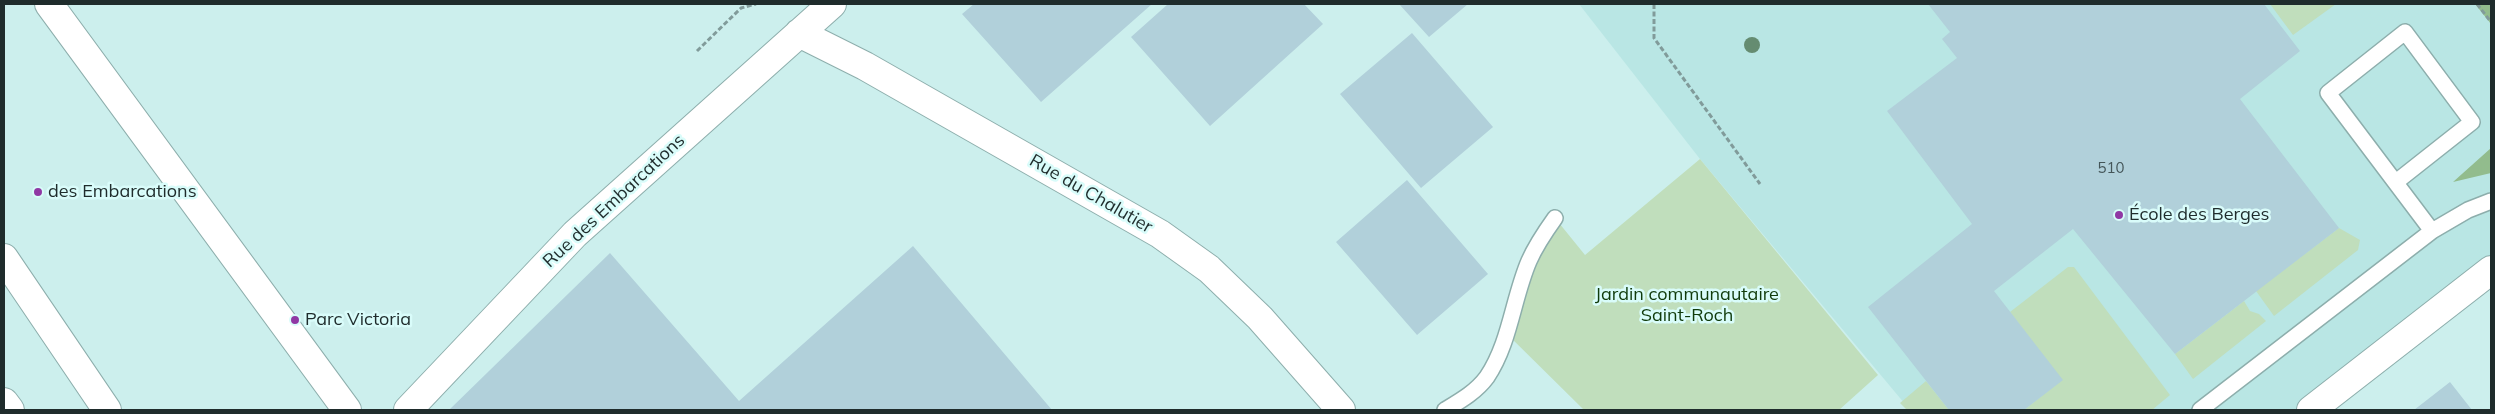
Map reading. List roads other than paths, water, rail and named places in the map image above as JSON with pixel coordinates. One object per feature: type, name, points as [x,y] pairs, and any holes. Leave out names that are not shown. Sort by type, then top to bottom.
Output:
[{"type":"street","points":[[49,4],[347,410]]},
{"type":"street","name":"Rue des Embarcations","points":[[408,410],[575,234],[832,4]]},
{"type":"street","name":"Rue du Chalutier","points":[[799,33],[865,66],[1168,240],[1209,269],[1260,318],[1341,410]]},
{"type":"street","points":[[4,258],[107,410]]},
{"type":"street","points":[[2311,410],[2491,270]]},
{"type":"street","points":[[4,402],[10,410]]},
{"type":"lane","points":[[2396,182],[2472,122],[2405,32],[2328,93],[2432,231]]},
{"type":"lane","points":[[2200,410],[2432,231],[2468,210],[2491,201]]},
{"type":"lane","points":[[1445,410],[1473,392],[1490,370],[1498,356],[1528,262],[1538,240],[1555,218]]},
{"type":"place","name":"des Embarcations","points":[[38,192]]},
{"type":"place","name":"École des Berges","points":[[2119,215]]},
{"type":"place","name":"Parc Victoria","points":[[295,320]]},
{"type":"park label","name":"Jardin communautaire Saint-Roch","points":[[1687,305]]}]
